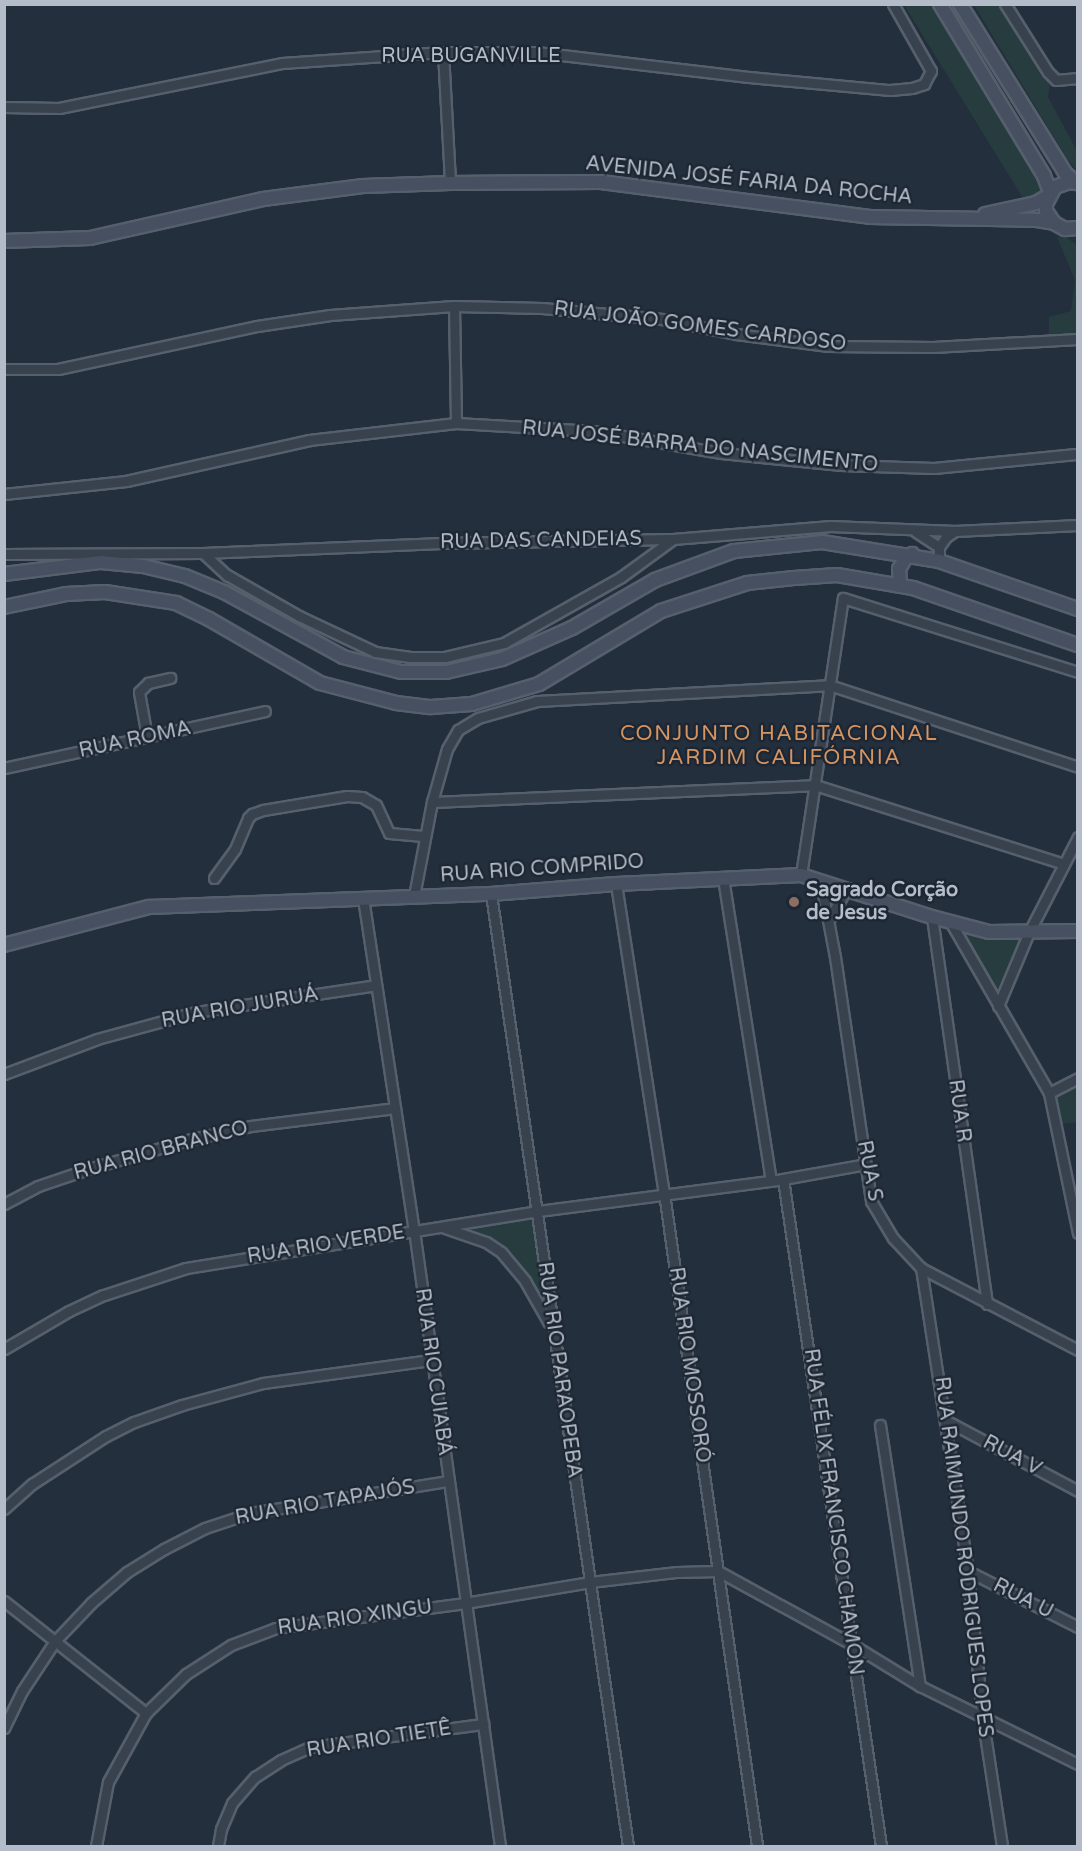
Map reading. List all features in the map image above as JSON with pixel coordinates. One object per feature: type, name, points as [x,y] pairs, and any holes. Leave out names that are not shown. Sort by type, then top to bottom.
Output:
[{"type":"street","name":"RUA BUGANVILLE","points":[[4,107],[59,108],[282,63],[443,52],[536,52],[749,77],[890,90],[912,88],[924,84],[931,71],[893,4]]},
{"type":"street","points":[[940,4],[1044,176],[1049,194],[1046,211],[1077,237]]},
{"type":"street","points":[[960,4],[1065,173],[1077,183]]},
{"type":"street","points":[[1005,4],[1047,72],[1056,80],[1067,81],[1077,78]]},
{"type":"street","points":[[443,52],[450,183]]},
{"type":"street","name":"AVENIDA JOSÉ FARIA DA ROCHA","points":[[4,241],[90,238],[263,199],[363,186],[450,183],[601,182],[870,217],[1046,221],[1065,227]]},
{"type":"street","name":"AVENIDA JOSÉ FARIA DA ROCHA","points":[[955,219],[1029,206],[1062,183],[1077,183]]},
{"type":"street","points":[[454,306],[456,423]]},
{"type":"street","name":"RUA JOÃO GOMES CARDOSO","points":[[4,369],[58,369],[257,326],[330,315],[454,306],[542,308],[662,319],[736,334],[828,346],[933,347],[1077,339]]},
{"type":"street","name":"RUA JOSÉ BARRA DO NASCIMENTO","points":[[4,495],[126,482],[309,440],[456,423],[594,431],[722,453],[841,465],[934,468],[1077,454]]},
{"type":"street","name":"RUA DAS CANDEIAS","points":[[4,554],[203,553],[442,543],[673,539],[830,526],[955,531],[1077,525]]},
{"type":"street","points":[[915,531],[939,547]]},
{"type":"street","points":[[939,561],[939,547],[946,537],[955,531]]},
{"type":"street","points":[[203,553],[227,574],[299,615],[375,652],[409,657],[445,657],[504,643],[621,577],[673,539]]},
{"type":"street","points":[[4,574],[100,562],[143,566],[185,576],[224,592],[342,657],[401,672],[446,672],[502,659],[572,628],[655,580],[734,551],[822,542],[912,554],[939,561],[1077,609]]},
{"type":"street","points":[[900,586],[899,569],[906,557],[912,554]]},
{"type":"street","points":[[4,607],[66,594],[105,592],[176,603],[209,619],[320,683],[396,703],[431,707],[472,704],[539,684],[661,611],[747,583],[837,575],[900,586],[1077,645]]},
{"type":"street","points":[[801,875],[843,598],[1077,672]]},
{"type":"street","points":[[147,737],[139,692],[148,683],[170,678]]},
{"type":"street","points":[[414,896],[423,836],[432,802],[447,749],[458,730],[478,718],[537,701],[829,685],[1077,767]]},
{"type":"street","name":"RUA ROMA","points":[[4,768],[265,711]]},
{"type":"street","points":[[432,802],[815,785],[1064,864]]},
{"type":"street","points":[[214,878],[235,849],[248,818],[263,810],[347,796],[362,797],[370,799],[375,805],[389,833],[423,836]]},
{"type":"street","points":[[998,1006],[1029,932],[1077,837]]},
{"type":"street","name":"RUA RIO COMPRIDO","points":[[4,945],[149,907],[491,894],[616,884],[801,875],[845,891],[989,932],[1077,931]]},
{"type":"street","points":[[723,878],[771,1180]]},
{"type":"street","name":"RUA S","points":[[821,883],[829,920],[872,1201],[893,1238],[921,1269],[1077,1350]]},
{"type":"street","name":"RUA RIO MOSSORÓ","points":[[616,884],[664,1193],[757,1846]]},
{"type":"street","points":[[829,920],[845,891]]},
{"type":"street","name":"RUA RIO PARAOPEBA","points":[[491,894],[628,1846]]},
{"type":"street","name":"RUA RIO CUIABÁ","points":[[363,898],[414,1230],[499,1846]]},
{"type":"street","name":"RUA R","points":[[932,917],[987,1304]]},
{"type":"street","points":[[951,923],[1049,1093],[1077,1233]]},
{"type":"street","name":"RUA RIO JURUÁ","points":[[4,1074],[97,1039],[196,1012],[376,985]]},
{"type":"street","points":[[1049,1093],[1077,1078]]},
{"type":"street","name":"RUA RIO BRANCO","points":[[4,1204],[38,1186],[78,1172],[188,1140],[251,1126],[395,1108]]},
{"type":"street","name":"RUA RIO VERDE","points":[[4,1349],[69,1311],[146,1280],[196,1266],[538,1211],[783,1179],[866,1164]]},
{"type":"street","name":"RUA FÉLIX FRANCISCO CHAMON","points":[[783,1179],[881,1846]]},
{"type":"street","points":[[442,1227],[486,1242],[501,1252],[525,1281],[552,1329]]},
{"type":"street","name":"RUA RAIMUNDO RODRIGUES LOPES","points":[[921,1269],[947,1421],[968,1570],[982,1715],[1002,1846]]},
{"type":"street","points":[[4,1509],[32,1484],[106,1436],[134,1422],[182,1405],[263,1383],[432,1360]]},
{"type":"street","name":"RUA V","points":[[947,1421],[1077,1491]]},
{"type":"street","points":[[880,1425],[920,1686]]},
{"type":"street","name":"RUA RIO TAPAJÓS","points":[[4,1728],[22,1691],[55,1641],[91,1603],[127,1572],[164,1549],[205,1528],[261,1510],[448,1481]]},
{"type":"street","name":"RUA U","points":[[968,1570],[1077,1627]]},
{"type":"street","points":[[718,1571],[853,1645],[920,1686],[1077,1764]]},
{"type":"street","name":"RUA RIO XINGU","points":[[96,1846],[108,1782],[146,1713],[186,1674],[231,1645],[276,1628],[465,1603],[590,1582],[677,1572],[718,1571]]},
{"type":"street","points":[[4,1601],[146,1713]]},
{"type":"street","name":"RUA RIO TIETÊ","points":[[218,1846],[221,1829],[232,1803],[255,1777],[281,1760],[310,1748],[483,1724]]},
{"type":"green space","points":[[904,5],[933,5],[1039,176],[1041,194],[1026,203]]},
{"type":"green space","points":[[974,5],[1001,5],[1050,84],[1048,97],[1077,151],[1077,170],[1067,159]]},
{"type":"green space","points":[[1057,237],[1067,238],[1077,245],[1077,333],[1049,337],[1049,317],[1071,311],[1075,280]]},
{"type":"green space","points":[[956,927],[992,939],[1022,940],[993,998]]},
{"type":"green space","points":[[1077,1082],[1077,1122],[1060,1124],[1053,1094]]},
{"type":"green space","points":[[535,1218],[547,1311],[527,1277],[508,1253],[482,1236],[463,1229]]},
{"type":"place","name":"Sagrado Corção de Jesus","points":[[794,902]]},
{"type":"district","name":"CONJUNTO HABITACIONAL JARDIM CALIFÓRNIA","points":[[779,746]]}]
